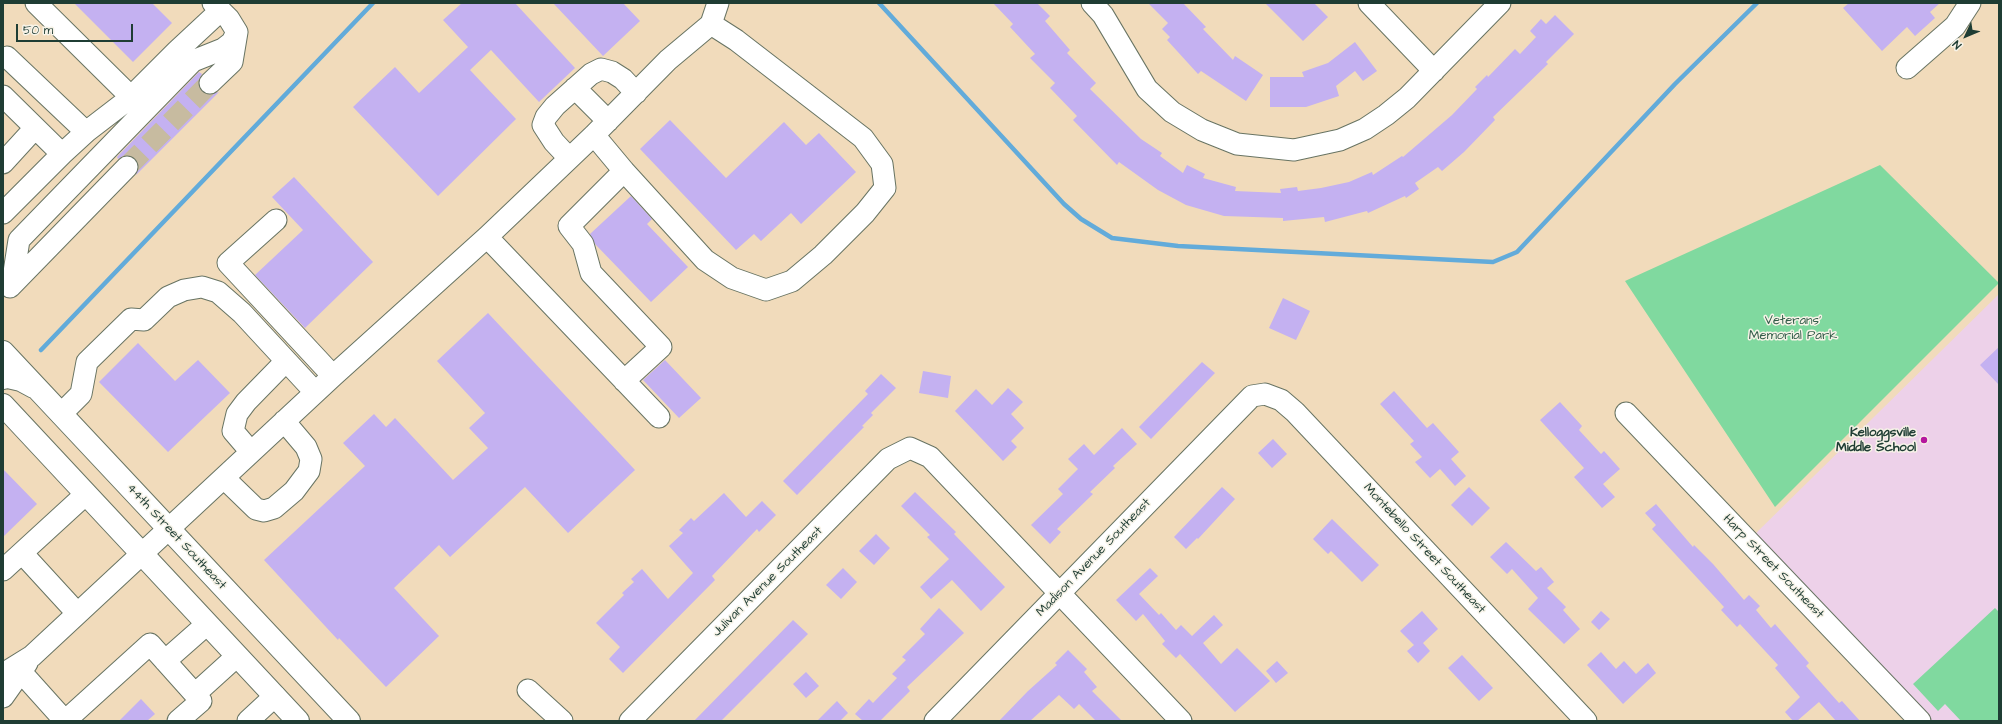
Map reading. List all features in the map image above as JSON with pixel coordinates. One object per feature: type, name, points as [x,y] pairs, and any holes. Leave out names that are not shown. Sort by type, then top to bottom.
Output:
[{"type":"main road","name":"44th Street Southeast","points":[[3,352],[349,721]]},
{"type":"main road","points":[[3,378],[8,376],[21,380],[38,390]]},
{"type":"main road","points":[[3,406],[298,721]]},
{"type":"street","points":[[36,3],[131,97]]},
{"type":"street","points":[[3,697],[19,667],[315,392],[487,237],[601,128],[668,60],[711,24],[718,3]]},
{"type":"street","points":[[1092,3],[1103,15],[1147,89],[1157,100],[1186,122],[1237,144],[1294,150],[1340,140],[1365,129],[1407,98],[1500,3]]},
{"type":"street","points":[[1369,3],[1434,71]]},
{"type":"street","points":[[1907,68],[1956,26],[1970,3]]},
{"type":"street","points":[[3,213],[86,132],[131,97],[177,51],[217,7],[229,19],[237,32],[232,62],[210,83]]},
{"type":"street","points":[[574,88],[601,128],[624,171],[705,260],[732,278],[766,290],[792,281],[823,255],[865,213],[885,188],[882,164],[862,138],[736,40],[711,24]]},
{"type":"street","points":[[7,289],[20,240],[193,61],[223,49],[232,42],[237,32]]},
{"type":"street","points":[[4,57],[86,132]]},
{"type":"street","points":[[569,158],[554,142],[543,125],[546,117],[555,106],[591,74],[601,69],[617,76],[636,93]]},
{"type":"street","points":[[3,96],[62,154]]},
{"type":"street","points":[[3,162],[35,128]]},
{"type":"street","points":[[7,289],[127,167]]},
{"type":"street","points":[[624,171],[569,226],[583,244],[590,273],[661,347],[624,381]]},
{"type":"street","points":[[276,220],[228,263],[333,376]]},
{"type":"street","points":[[487,237],[659,417]]},
{"type":"street","points":[[61,414],[81,394],[87,362],[130,319],[144,320],[168,297],[184,290],[202,287],[218,292],[242,313],[315,392]]},
{"type":"street","points":[[251,452],[233,431],[237,414],[251,397],[286,361]]},
{"type":"street","name":"Montebello Street Southeast","points":[[1252,396],[1265,394],[1281,400],[1295,412],[1586,721]]},
{"type":"street","name":"Madison Avenue Southeast","points":[[936,721],[1252,396]]},
{"type":"street","name":"Harp Street Southeast","points":[[1626,414],[1920,721]]},
{"type":"street","points":[[224,478],[256,509],[264,511],[274,508],[294,491],[309,471],[311,459],[306,447],[284,421]]},
{"type":"street","name":"Julivan Avenue Southeast","points":[[630,721],[888,459],[910,448],[930,457],[1060,593]]},
{"type":"street","points":[[3,570],[86,494]]},
{"type":"street","points":[[22,553],[77,613]]},
{"type":"street","points":[[1060,593],[1181,721]]},
{"type":"street","points":[[165,661],[207,624]]},
{"type":"street","points":[[19,667],[65,721],[150,644],[198,697]]},
{"type":"street","points":[[178,721],[198,697],[237,656]]},
{"type":"street","points":[[528,690],[562,721]]},
{"type":"street","points":[[248,721],[275,696]]},
{"type":"shaded area","name":"Kelloggsville Middle School","points":[[1999,294],[1999,721],[1930,721],[1753,536]]},
{"type":"green space","name":"Veterans' Memorial Park","points":[[1880,165],[1999,283],[1775,507],[1625,281]]},
{"type":"green space","points":[[1995,608],[1999,612],[1999,721],[1961,721],[1945,704],[1938,711],[1913,684]]},
{"type":"building","points":[[74,3],[152,3],[172,23],[133,62]]},
{"type":"building","points":[[462,3],[515,3],[575,68],[539,102],[491,50],[470,70],[516,119],[438,196],[353,107],[395,67],[419,93],[468,47],[443,20]]},
{"type":"building","points":[[553,3],[623,3],[640,21],[603,56]]},
{"type":"building","points":[[993,3],[1037,3],[1050,16],[1045,21],[1070,50],[1067,53],[1096,83],[1090,89],[1141,139],[1162,153],[1160,156],[1183,173],[1187,165],[1205,174],[1203,178],[1236,187],[1235,191],[1281,193],[1280,189],[1297,187],[1298,191],[1321,188],[1349,182],[1372,172],[1373,175],[1402,156],[1403,157],[1452,115],[1477,89],[1475,87],[1487,75],[1488,77],[1515,49],[1520,54],[1536,37],[1530,31],[1541,19],[1546,24],[1555,15],[1574,34],[1546,62],[1548,64],[1493,117],[1495,120],[1464,152],[1442,171],[1438,167],[1415,183],[1419,189],[1406,198],[1405,196],[1368,213],[1367,211],[1325,222],[1324,217],[1283,221],[1283,218],[1224,216],[1186,205],[1158,190],[1119,162],[1117,165],[1073,120],[1077,116],[1050,88],[1055,83],[1030,58],[1035,54],[1010,27],[1013,24]]},
{"type":"building","points":[[1148,3],[1183,3],[1206,27],[1203,29],[1233,60],[1235,56],[1263,75],[1246,101],[1201,71],[1198,74],[1167,40],[1170,37],[1162,29],[1168,23]]},
{"type":"building","points":[[1265,3],[1314,3],[1328,17],[1303,41]]},
{"type":"building","points":[[1849,3],[1940,3],[1930,12],[1935,18],[1915,36],[1907,27],[1882,51],[1843,8]]},
{"type":"building","points":[[1355,42],[1377,71],[1363,81],[1355,71],[1336,86],[1339,96],[1306,107],[1270,107],[1270,77],[1304,77],[1302,72],[1328,63]]},
{"type":"building","points":[[199,72],[202,74],[198,85],[202,92],[207,95],[219,92],[136,175],[139,164],[135,158],[130,155],[123,156],[118,159],[117,157]]},
{"type":"building","points":[[670,120],[726,178],[784,122],[806,145],[819,133],[856,172],[801,224],[791,213],[761,241],[754,234],[736,250],[640,149]]},
{"type":"building","points":[[294,177],[373,262],[305,328],[255,275],[303,230],[272,197]]},
{"type":"building","points":[[631,196],[652,219],[647,224],[688,267],[651,302],[595,244],[590,234]]},
{"type":"building","points":[[1283,298],[1310,311],[1296,340],[1269,328]]},
{"type":"building","points":[[488,313],[635,470],[568,533],[525,487],[450,557],[439,545],[394,588],[439,636],[386,687],[339,638],[338,640],[264,560],[365,466],[343,443],[374,414],[386,427],[395,418],[453,480],[488,448],[469,428],[485,413],[437,361]]},
{"type":"building","points":[[138,343],[175,381],[198,360],[230,393],[168,452],[99,382]]},
{"type":"building","points":[[1999,347],[1999,385],[1980,365]]},
{"type":"building","points":[[665,360],[701,398],[679,418],[643,380]]},
{"type":"building","points":[[1202,362],[1215,373],[1151,439],[1139,427]]},
{"type":"building","points":[[923,371],[951,376],[948,398],[919,393]]},
{"type":"building","points":[[881,374],[896,388],[871,413],[873,415],[862,426],[864,427],[797,495],[783,481],[868,394],[865,391]]},
{"type":"building","points":[[1008,388],[1023,402],[1011,414],[1024,428],[1011,441],[1017,447],[1003,461],[955,411],[976,389],[992,405]]},
{"type":"building","points":[[1394,391],[1427,428],[1433,423],[1459,452],[1451,459],[1466,476],[1455,486],[1440,469],[1430,478],[1415,462],[1422,457],[1410,444],[1414,441],[1380,404]]},
{"type":"building","points":[[1560,402],[1582,426],[1579,430],[1601,454],[1604,451],[1620,469],[1603,484],[1615,497],[1602,508],[1574,477],[1584,468],[1540,420]]},
{"type":"building","points":[[1122,428],[1137,444],[1113,466],[1115,468],[1090,492],[1093,494],[1057,529],[1061,532],[1050,544],[1031,525],[1063,494],[1058,489],[1078,469],[1068,459],[1084,444],[1094,455]]},
{"type":"building","points":[[1273,439],[1287,454],[1272,468],[1258,453]]},
{"type":"building","points":[[3,469],[37,504],[3,537]]},
{"type":"building","points":[[1222,487],[1235,499],[1198,539],[1197,538],[1186,549],[1174,537]]},
{"type":"building","points":[[1469,487],[1490,508],[1472,526],[1451,505]]},
{"type":"building","points":[[915,492],[956,532],[954,534],[1005,587],[981,611],[952,580],[931,599],[920,587],[949,559],[927,537],[930,535],[901,506]]},
{"type":"building","points":[[724,493],[746,517],[762,501],[776,515],[759,532],[757,529],[712,576],[715,580],[623,673],[609,659],[620,647],[596,623],[624,595],[622,593],[634,582],[631,579],[642,569],[668,599],[693,573],[669,546],[683,533],[679,530],[691,518],[694,521]]},
{"type":"building","points":[[1656,504],[1693,547],[1694,545],[1713,564],[1744,600],[1749,595],[1760,606],[1756,610],[1771,628],[1775,624],[1809,663],[1806,666],[1839,703],[1842,701],[1860,721],[1836,721],[1819,702],[1797,721],[1793,721],[1785,712],[1800,697],[1775,668],[1778,665],[1740,624],[1737,627],[1721,610],[1724,607],[1652,529],[1656,525],[1645,513]]},
{"type":"building","points":[[1332,519],[1379,565],[1362,582],[1331,551],[1328,554],[1313,539]]},
{"type":"building","points":[[876,534],[890,548],[874,565],[859,551]]},
{"type":"building","points":[[1506,542],[1536,571],[1541,567],[1554,582],[1547,588],[1566,607],[1563,610],[1580,629],[1564,644],[1528,609],[1538,598],[1512,569],[1507,574],[1490,557]]},
{"type":"building","points":[[843,568],[857,582],[841,599],[826,585]]},
{"type":"building","points":[[1150,568],[1158,576],[1139,594],[1159,615],[1161,613],[1176,630],[1181,625],[1192,636],[1214,615],[1223,625],[1203,643],[1221,664],[1237,648],[1270,681],[1235,712],[1180,654],[1176,658],[1162,644],[1165,641],[1143,614],[1136,621],[1116,600]]},
{"type":"building","points":[[939,608],[964,633],[907,687],[910,691],[880,721],[863,721],[855,714],[869,699],[873,703],[897,678],[892,674],[906,660],[902,657],[925,634],[920,629]]},
{"type":"building","points":[[1422,611],[1438,629],[1423,643],[1430,651],[1418,663],[1407,651],[1414,645],[1400,631]]},
{"type":"building","points":[[1601,611],[1610,619],[1599,630],[1591,622]]},
{"type":"building","points":[[793,620],[808,634],[721,721],[694,721]]},
{"type":"building","points":[[1068,650],[1087,669],[1084,672],[1097,687],[1092,691],[1122,721],[1096,721],[1079,704],[1074,709],[1059,695],[1030,721],[999,721],[1028,691],[1057,665],[1055,663]]},
{"type":"building","points":[[1601,652],[1616,669],[1624,661],[1636,674],[1648,663],[1656,673],[1623,704],[1587,665]]},
{"type":"building","points":[[1462,655],[1493,688],[1479,701],[1448,668]]},
{"type":"building","points":[[1277,661],[1288,673],[1276,683],[1266,671]]},
{"type":"building","points":[[806,672],[819,686],[806,698],[793,684]]},
{"type":"building","points":[[141,699],[155,714],[147,721],[119,721]]},
{"type":"building","points":[[837,701],[848,713],[840,721],[817,721]]},
{"type":"waterway","points":[[41,350],[373,3]]},
{"type":"waterway","points":[[879,3],[1064,204],[1081,219],[1112,238],[1178,246],[1493,262],[1517,252],[1675,84],[1757,3]]},
{"type":"tunnel","points":[[127,167],[210,83]]},
{"type":"place","name":"Kelloggsville Middle School","points":[[1924,440]]}]
